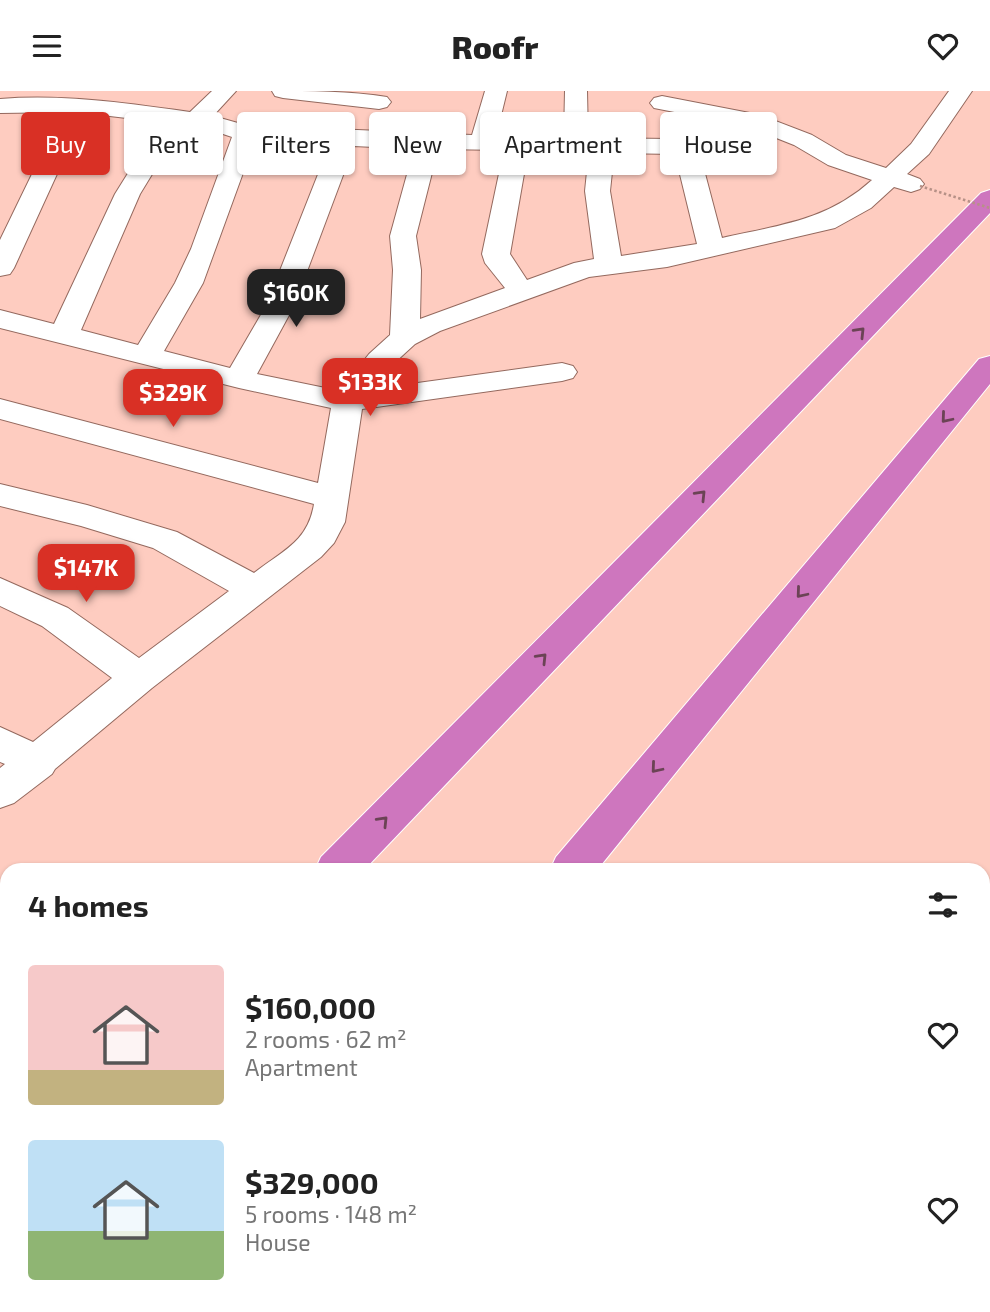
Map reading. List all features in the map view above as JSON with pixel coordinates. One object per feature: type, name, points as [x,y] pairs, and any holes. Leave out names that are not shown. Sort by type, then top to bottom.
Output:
[{"type":"highway","points":[[343,863],[990,198]]},
{"type":"highway","points":[[577,863],[990,365]]},
{"type":"street","points":[[195,112],[225,91]]},
{"type":"street","points":[[283,91],[379,102]]},
{"type":"street","points":[[490,112],[496,91]]},
{"type":"street","points":[[576,91],[576,112]]},
{"type":"street","points":[[0,790],[38,763],[139,678],[309,549],[322,535],[333,498],[348,402],[380,360],[405,338],[430,325],[584,269],[609,264],[650,262],[826,222],[862,203],[920,149],[961,91]]},
{"type":"street","points":[[659,97],[749,110],[837,160],[916,185]]},
{"type":"street","points":[[0,106],[32,103],[132,112]]},
{"type":"street","points":[[0,268],[62,137],[87,106]]},
{"type":"street","points":[[147,355],[189,283],[237,161]]},
{"type":"street","points":[[64,335],[139,175]]},
{"type":"street","points":[[239,379],[281,306],[330,175]]},
{"type":"street","points":[[405,338],[407,270],[403,236],[419,175]]},
{"type":"street","points":[[511,175],[496,254],[499,263],[522,292]]},
{"type":"street","points":[[597,175],[597,198],[609,264]]},
{"type":"street","points":[[694,175],[711,247]]},
{"type":"street","points":[[0,319],[239,379],[348,402],[562,372]]},
{"type":"street","points":[[0,409],[333,498]]},
{"type":"street","points":[[0,495],[88,516],[165,540],[254,589]]},
{"type":"street","points":[[0,591],[55,617],[139,678]]},
{"type":"street","points":[[0,744],[38,763]]},
{"type":"path","points":[[916,185],[990,208]]}]
